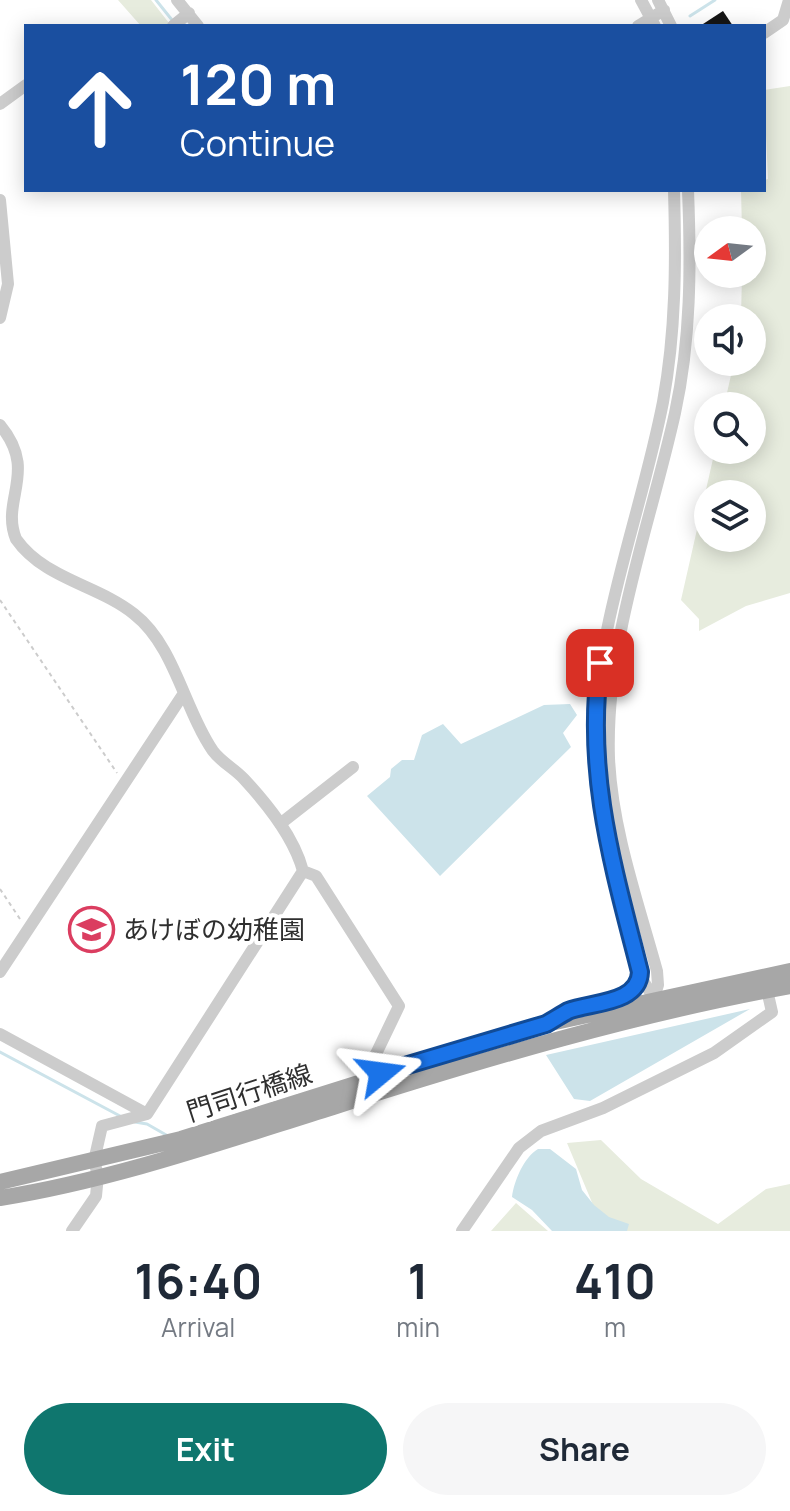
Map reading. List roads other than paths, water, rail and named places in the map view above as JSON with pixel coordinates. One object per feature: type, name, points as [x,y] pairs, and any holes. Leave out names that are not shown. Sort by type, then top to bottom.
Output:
[{"type":"main road","name":"門司行橋線","points":[[383,1082],[546,1024],[790,971]]},
{"type":"main road","points":[[655,998],[670,1002],[790,980]]},
{"type":"main road","name":"門司行橋線","points":[[0,1198],[63,1186],[96,1168],[181,1139],[383,1082],[640,1017],[790,986]]},
{"type":"main road","name":"門司行橋線","points":[[0,1182],[96,1168]]},
{"type":"street","points":[[177,0],[197,24]]},
{"type":"street","points":[[641,0],[653,22]]},
{"type":"street","points":[[766,32],[783,20],[789,0]]},
{"type":"street","points":[[653,22],[661,5]]},
{"type":"street","points":[[661,5],[670,24]]},
{"type":"street","points":[[175,24],[189,13]]},
{"type":"street","points":[[0,104],[24,86]]},
{"type":"street","points":[[655,998],[640,972],[603,821],[595,764],[595,713],[606,633],[668,369],[675,305],[674,192]]},
{"type":"street","points":[[640,1017],[655,998],[657,971],[617,819],[609,760],[610,714],[626,612],[684,363],[690,282],[688,192]]},
{"type":"street","points":[[0,200],[8,284],[0,318]]},
{"type":"street","points":[[0,425],[12,440],[18,461],[9,492],[8,520],[16,540],[49,570],[106,596],[135,614],[154,635],[213,752],[244,779],[280,824],[298,851],[303,871],[147,1114],[102,1126],[96,1196],[72,1231]]},
{"type":"street","points":[[0,972],[184,693]]},
{"type":"street","points":[[280,824],[353,767]]},
{"type":"street","points":[[303,871],[316,876],[399,1006],[375,1056],[383,1082]]},
{"type":"street","points":[[657,971],[670,989],[684,992]]},
{"type":"street","points":[[546,1024],[568,1011],[628,994],[638,985],[640,972]]},
{"type":"street","points":[[462,1231],[519,1148],[541,1131],[603,1108],[714,1053],[772,1012],[767,990]]},
{"type":"street","points":[[0,1034],[147,1114]]},
{"type":"water","points":[[570,704],[577,715],[563,733],[571,747],[440,876],[367,796],[390,777],[391,769],[402,760],[414,760],[422,735],[443,724],[461,744],[544,705]]},
{"type":"water","points":[[750,1009],[590,1101],[574,1099],[546,1055]]},
{"type":"water","points":[[538,1149],[550,1149],[576,1169],[582,1190],[594,1205],[609,1217],[629,1224],[627,1231],[552,1231],[532,1210],[512,1197],[520,1170]]},
{"type":"waterway","points":[[156,0],[172,20]]},
{"type":"waterway","points":[[690,16],[715,0]]},
{"type":"waterway","points":[[0,1052],[120,1116]]},
{"type":"waterway","points":[[135,1122],[147,1124],[168,1136]]},
{"type":"place","name":"あけぼの幼稚園","points":[[92,929]]}]
